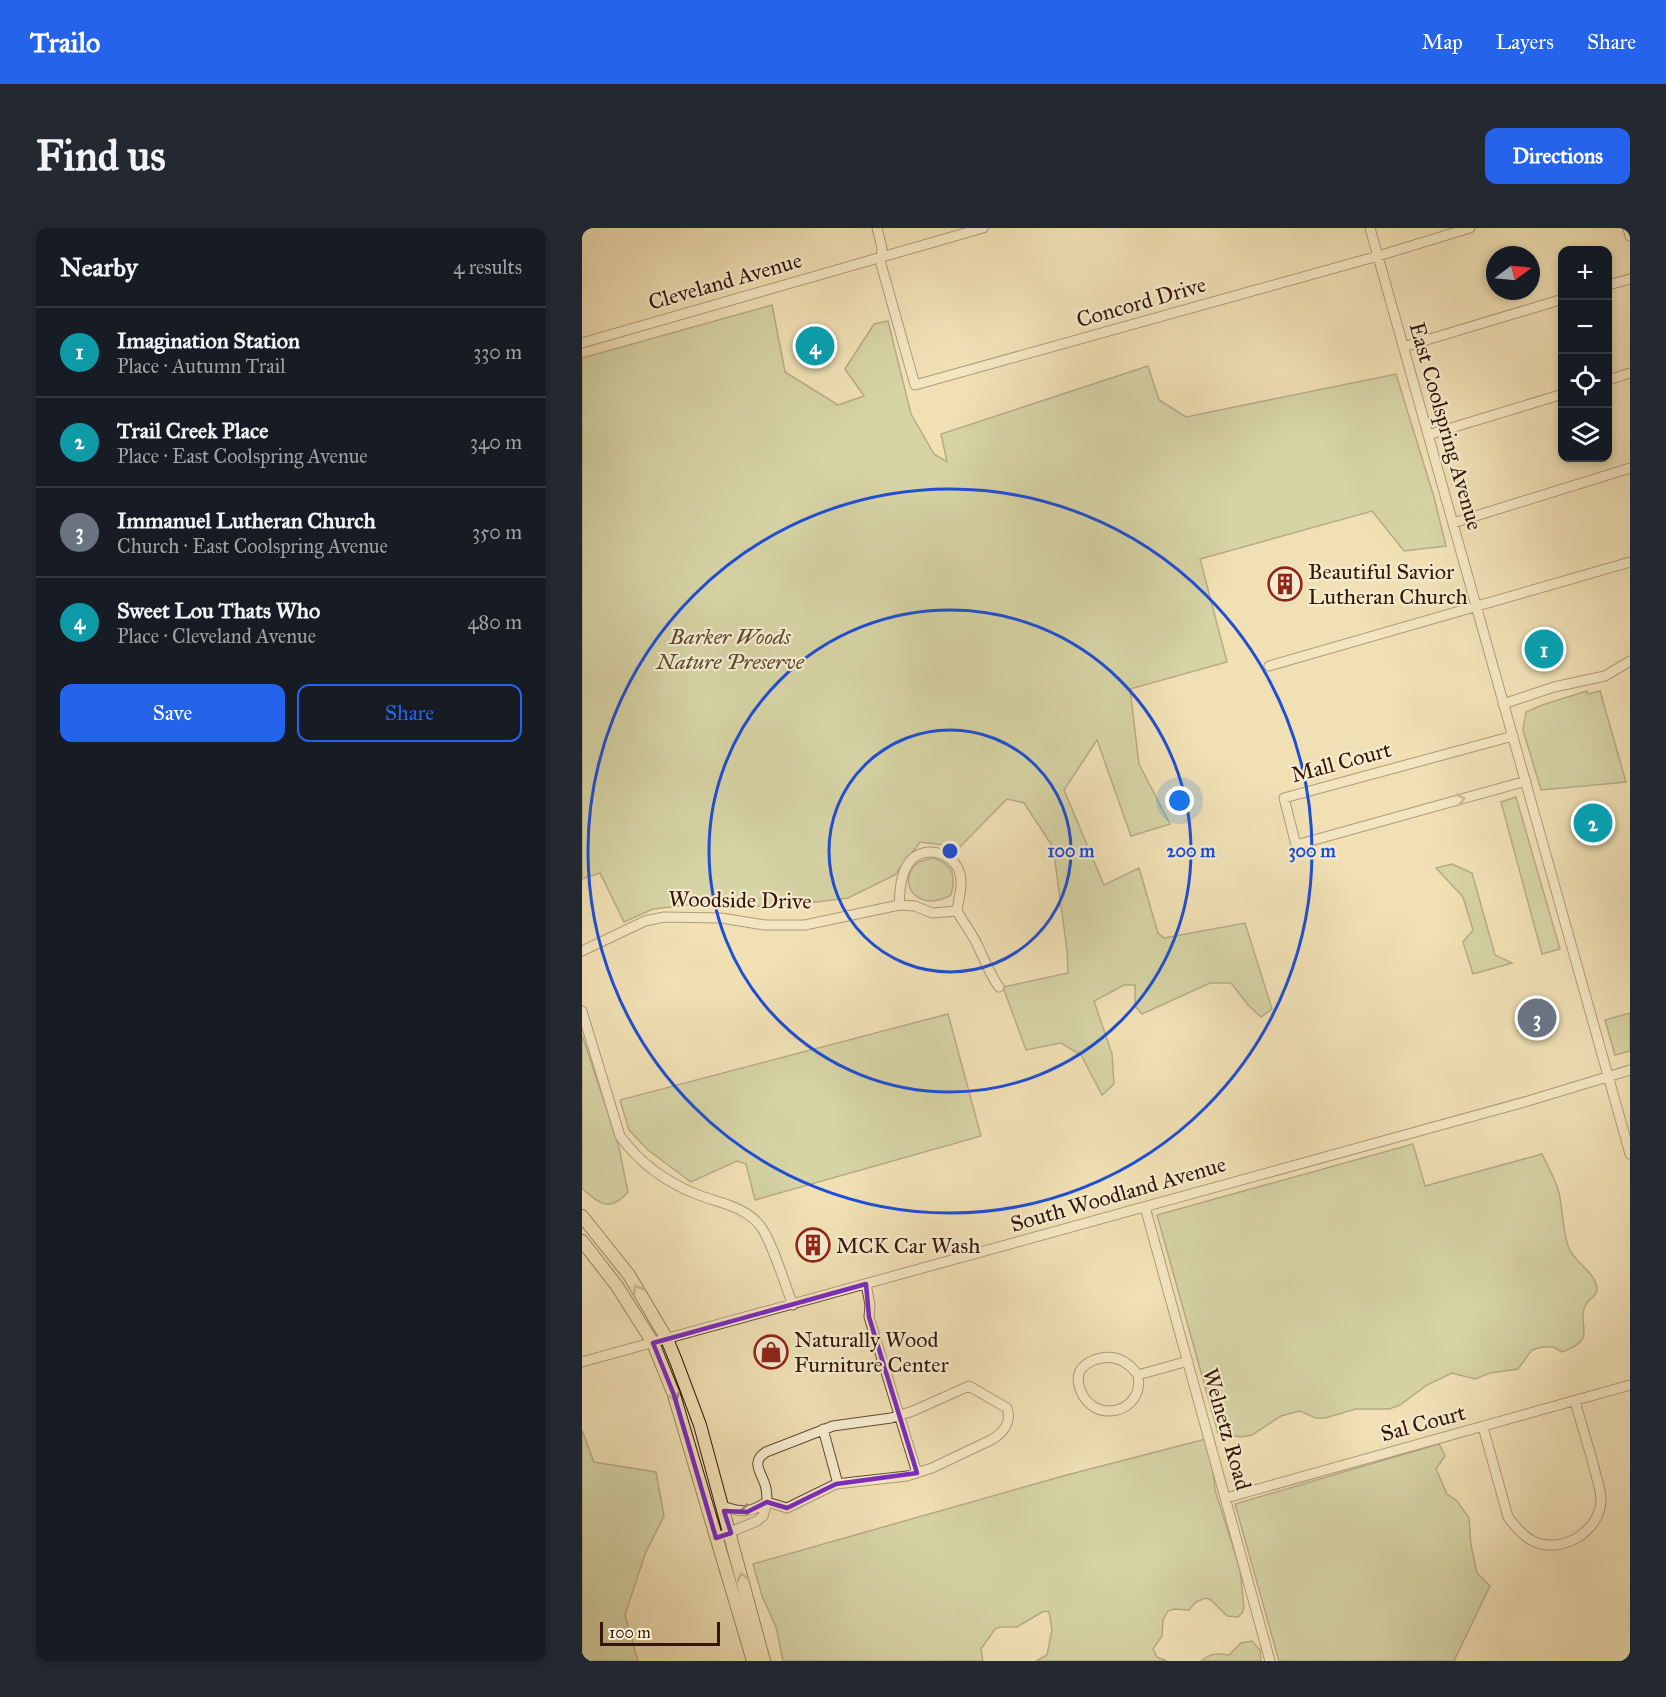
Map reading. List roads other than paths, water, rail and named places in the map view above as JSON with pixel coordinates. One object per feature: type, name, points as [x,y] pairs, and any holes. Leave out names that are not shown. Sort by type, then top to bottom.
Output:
[{"type":"main road","points":[[582,1216],[629,1275],[667,1339],[691,1400],[731,1533],[764,1661]]},
{"type":"main road","points":[[582,1241],[617,1286],[653,1343],[678,1406],[753,1661]]},
{"type":"street","points":[[877,228],[881,256]]},
{"type":"street","name":"Cleveland Avenue","points":[[582,344],[983,228]]},
{"type":"street","name":"East Coolspring Avenue","points":[[1370,228],[1630,1154]]},
{"type":"street","name":"Concord Drive","points":[[881,256],[881,264],[915,385],[1378,256],[1470,228]]},
{"type":"street","points":[[1628,228],[1630,236]]},
{"type":"street","points":[[1612,284],[1630,279]]},
{"type":"street","points":[[1403,347],[1560,300]]},
{"type":"street","points":[[1612,379],[1630,373]]},
{"type":"street","points":[[1428,435],[1558,396]]},
{"type":"street","points":[[1453,522],[1630,468]]},
{"type":"street","points":[[1269,666],[1630,562]]},
{"type":"street","points":[[1503,704],[1554,687],[1605,676],[1630,661]]},
{"type":"street","name":"Mall Court","points":[[1513,736],[1284,798],[1296,845],[1526,781]]},
{"type":"street","points":[[899,905],[903,875],[912,859],[929,852],[946,855],[954,862],[961,883],[957,911],[965,927],[976,941],[990,975],[999,987]]},
{"type":"street","name":"Woodside Drive","points":[[582,951],[645,921],[663,918],[721,918],[765,925],[805,925],[899,905],[915,906],[932,913],[957,911]]},
{"type":"street","points":[[582,1011],[620,1136],[630,1150],[666,1179],[696,1195],[745,1212],[761,1227],[793,1305]]},
{"type":"street","name":"South Woodland Avenue","points":[[582,1362],[1528,1101],[1630,1070]]},
{"type":"street","name":"Welnetz Road","points":[[1145,1207],[1270,1661]]},
{"type":"street","points":[[866,1284],[870,1305],[869,1317],[917,1473]]},
{"type":"street","points":[[1109,1357],[1120,1359],[1130,1365],[1138,1375],[1139,1384],[1135,1397],[1119,1410],[1108,1412],[1097,1409],[1087,1401],[1078,1380],[1080,1370],[1087,1363],[1109,1357]]},
{"type":"street","points":[[1138,1375],[1188,1361]]},
{"type":"street","name":"Sal Court","points":[[1226,1498],[1630,1385]]},
{"type":"street","points":[[716,1538],[757,1521],[763,1516],[767,1502],[766,1485],[757,1467],[760,1456],[823,1430],[901,1415],[969,1386],[1007,1408],[1010,1414],[1008,1423],[998,1436],[932,1468],[908,1476],[838,1484],[787,1508],[767,1502],[747,1512],[738,1512],[722,1506]]},
{"type":"street","points":[[1483,1427],[1508,1517],[1516,1528],[1531,1540],[1547,1545],[1560,1545],[1576,1539],[1589,1528],[1598,1514],[1601,1498],[1575,1401]]},
{"type":"street","points":[[823,1430],[838,1484]]},
{"type":"place","name":"Sweet Lou Thats Who","points":[[815,346]]},
{"type":"place","name":"Beautiful Savior Lutheran Church","points":[[1285,584]]},
{"type":"place","name":"Imagination Station","points":[[1544,649]]},
{"type":"place","name":"Trail Creek Place","points":[[1593,823]]},
{"type":"place","name":"Immanuel Lutheran Church","points":[[1537,1018]]},
{"type":"place","name":"MCK Car Wash","points":[[813,1245]]},
{"type":"place","name":"Naturally Wood Furniture Center","points":[[771,1352]]},
{"type":"park label","name":"Barker Woods Nature Preserve","points":[[730,648]]}]
